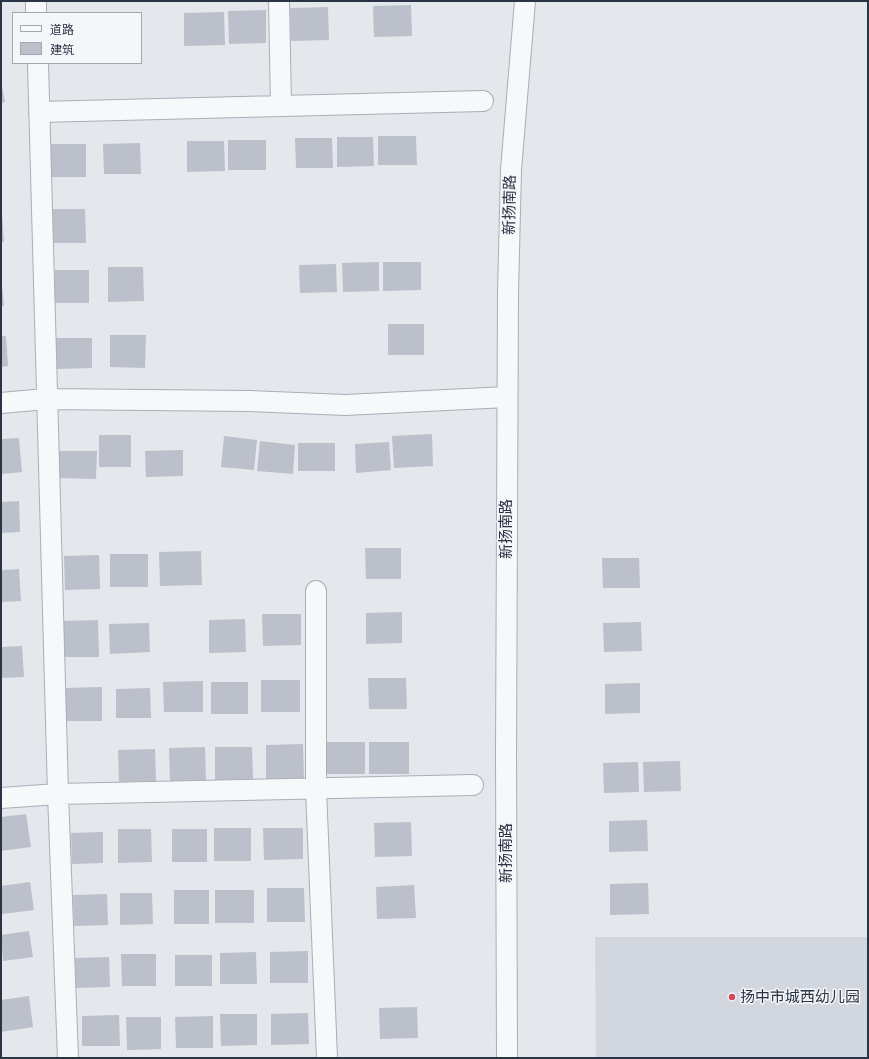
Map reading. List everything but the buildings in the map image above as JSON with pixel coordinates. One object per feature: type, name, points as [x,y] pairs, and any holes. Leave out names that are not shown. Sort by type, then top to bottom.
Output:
[{"type":"street","points":[[36,1],[36,12]]},
{"type":"street","points":[[279,1],[281,106]]},
{"type":"street","name":"新扬南路","points":[[508,1058],[506,761],[507,396],[511,170],[525,1]]},
{"type":"street","points":[[38,64],[46,399],[68,1058]]},
{"type":"street","points":[[39,112],[482,101]]},
{"type":"street","points":[[1,403],[46,399],[249,401],[345,405],[507,396]]},
{"type":"street","points":[[316,591],[316,789],[327,1058]]},
{"type":"street","points":[[1,798],[58,794],[473,785]]},
{"type":"shaded area","name":"扬中市城西幼儿园","points":[[595,937],[868,937],[868,1058],[596,1058]]},
{"type":"place","name":"扬中市城西幼儿园","points":[[732,997]]}]
